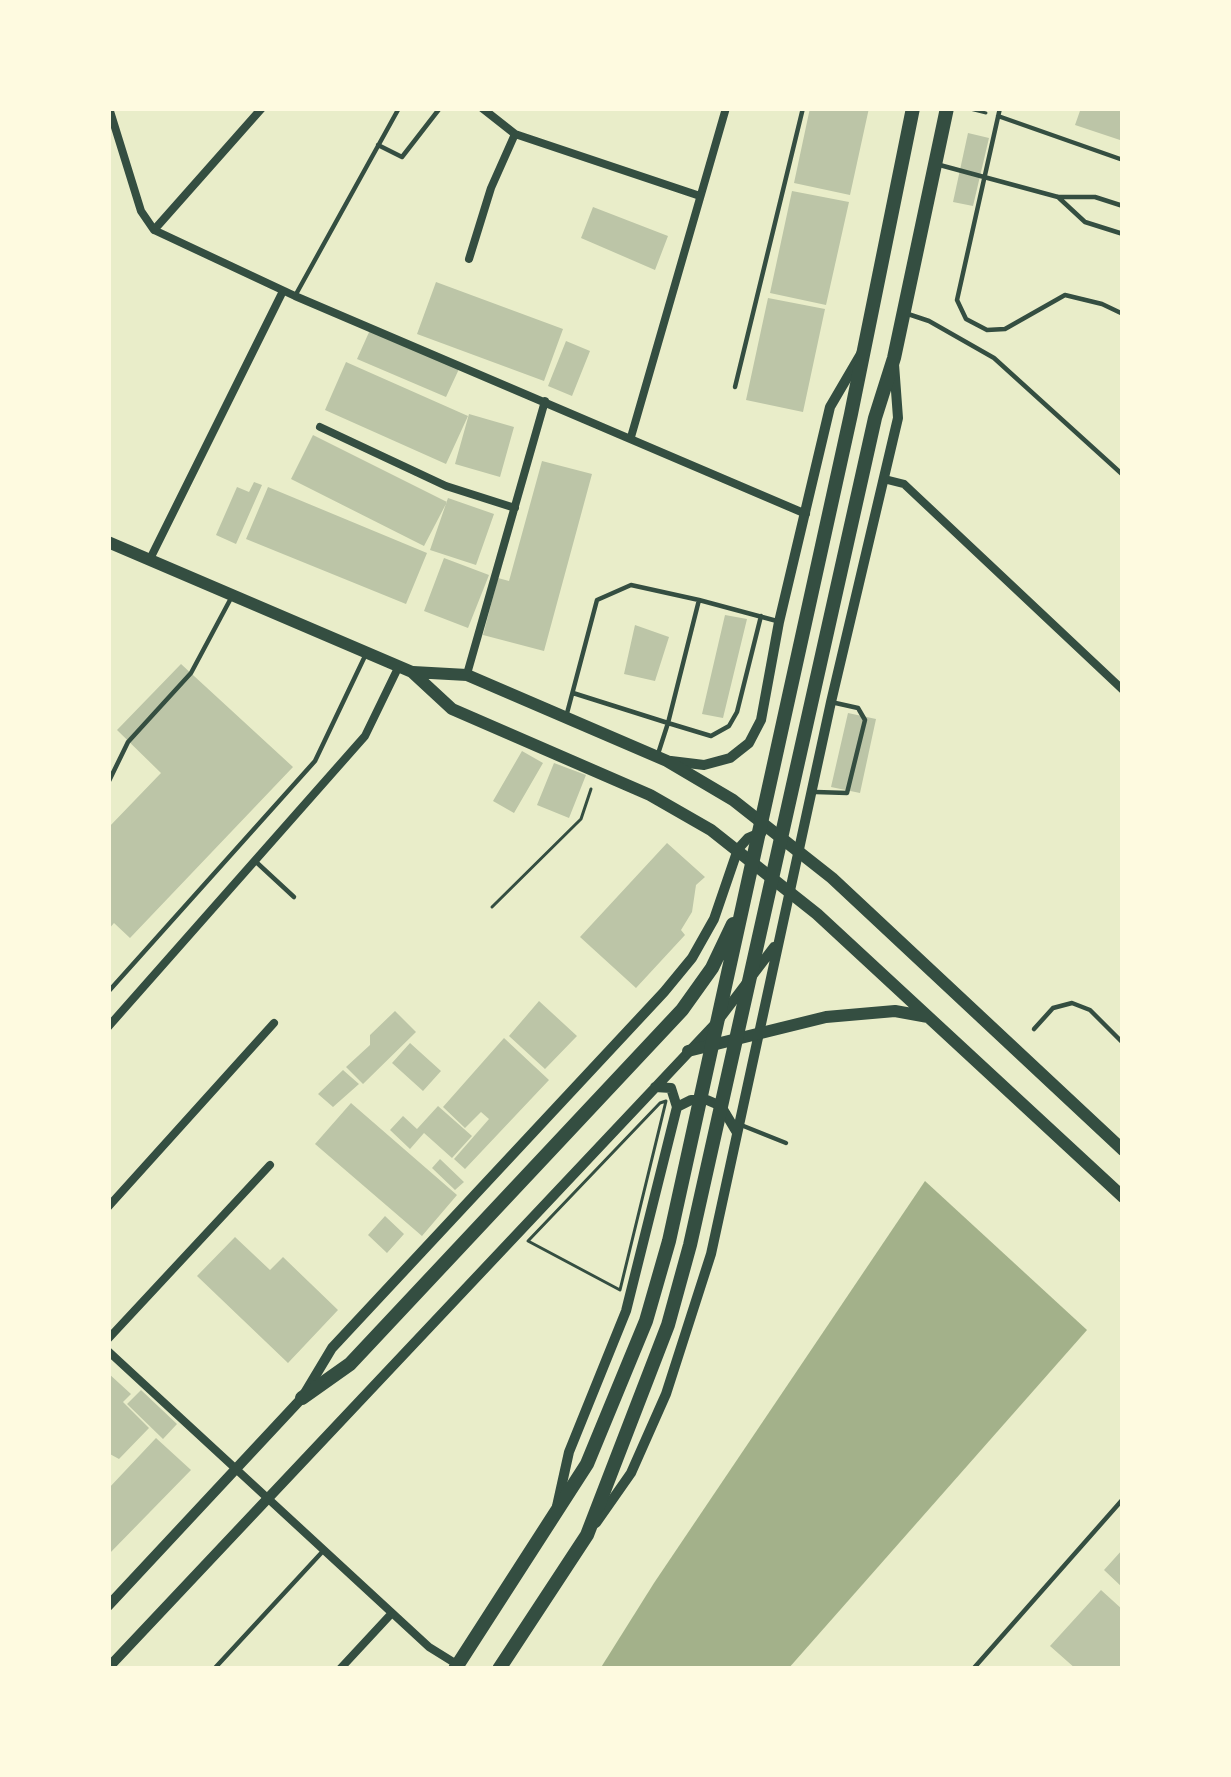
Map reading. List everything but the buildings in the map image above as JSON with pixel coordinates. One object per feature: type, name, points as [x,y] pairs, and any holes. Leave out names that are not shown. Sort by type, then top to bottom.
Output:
[{"type":"highway","points":[[456,1667],[587,1464],[646,1322],[669,1241],[805,625],[913,108]]},
{"type":"highway","points":[[499,1669],[587,1535],[668,1325],[690,1245],[875,418],[894,358],[947,108]]},
{"type":"highway","points":[[302,1398],[350,1364],[682,1010],[712,968],[743,904]]},
{"type":"main road","points":[[662,759],[704,765],[730,758],[749,743],[761,720],[830,407],[862,352]]},
{"type":"main road","points":[[587,1535],[632,1473],[666,1394],[711,1254],[898,418],[894,358]]},
{"type":"main road","points":[[108,542],[405,669],[452,709],[596,770],[692,818],[790,890],[1123,1197]]},
{"type":"main road","points":[[405,669],[466,675],[662,759],[733,800],[800,850],[1123,1150]]},
{"type":"main road","points":[[108,1606],[302,1398],[332,1348],[692,958],[714,919],[738,849],[754,834],[776,831]]},
{"type":"main road","points":[[108,1668],[688,1052],[749,984],[779,940]]},
{"type":"main road","points":[[688,1052],[759,1031],[868,1012],[932,1018]]},
{"type":"main road","points":[[554,1516],[569,1452],[626,1312],[677,1107],[671,1088],[652,1088]]},
{"type":"main road","points":[[677,1107],[706,1100],[721,1106],[738,1129]]},
{"type":"street","points":[[109,108],[141,211],[154,230],[283,291],[806,514]]},
{"type":"street","points":[[154,230],[262,108]]},
{"type":"street","points":[[482,108],[515,134],[700,196]]},
{"type":"street","points":[[631,437],[726,108]]},
{"type":"street","points":[[469,259],[491,188],[515,134]]},
{"type":"street","points":[[149,560],[283,291]]},
{"type":"street","points":[[466,675],[545,400]]},
{"type":"street","points":[[320,427],[446,486],[514,508]]},
{"type":"street","points":[[884,479],[904,484],[1123,690]]},
{"type":"street","points":[[108,1027],[365,736],[405,669]]},
{"type":"street","points":[[108,1207],[274,1023]]},
{"type":"street","points":[[108,1339],[270,1165]]},
{"type":"street","points":[[108,1351],[456,1667]]},
{"type":"street","points":[[340,1669],[392,1612]]},
{"type":"lane","points":[[295,296],[399,108]]},
{"type":"lane","points":[[379,145],[402,157],[440,108]]},
{"type":"lane","points":[[735,387],[803,108]]},
{"type":"lane","points":[[1123,160],[999,112],[957,300],[966,319],[986,330],[1005,329],[1065,295],[1123,314]]},
{"type":"lane","points":[[934,164],[1058,197],[1095,197],[1123,206]]},
{"type":"lane","points":[[1058,197],[1085,222],[1123,234]]},
{"type":"lane","points":[[903,313],[929,321],[994,358],[1123,475]]},
{"type":"lane","points":[[566,717],[597,600],[632,585],[779,622]]},
{"type":"lane","points":[[108,783],[128,742],[191,674],[232,595]]},
{"type":"lane","points":[[662,759],[699,600]]},
{"type":"lane","points":[[573,693],[711,736],[729,726],[737,712],[761,615]]},
{"type":"lane","points":[[108,992],[316,761],[367,652]]},
{"type":"lane","points":[[812,792],[847,793],[865,720],[858,707],[831,702]]},
{"type":"lane","points":[[254,860],[294,897]]},
{"type":"lane","points":[[1034,1029],[1053,1008],[1072,1003],[1090,1010],[1123,1043]]},
{"type":"lane","points":[[738,1129],[786,1143]]},
{"type":"lane","points":[[978,1667],[1123,1499]]},
{"type":"lane","points":[[214,1669],[324,1550]]},
{"type":"path","points":[[964,108],[999,112]]},
{"type":"path","points":[[492,907],[581,819],[596,770]]},
{"type":"path","points":[[665,1101],[640,1213],[620,1289],[528,1241],[665,1101]]},
{"type":"shaded area","points":[[925,1181],[1087,1330],[788,1669],[600,1669],[654,1583]]}]
